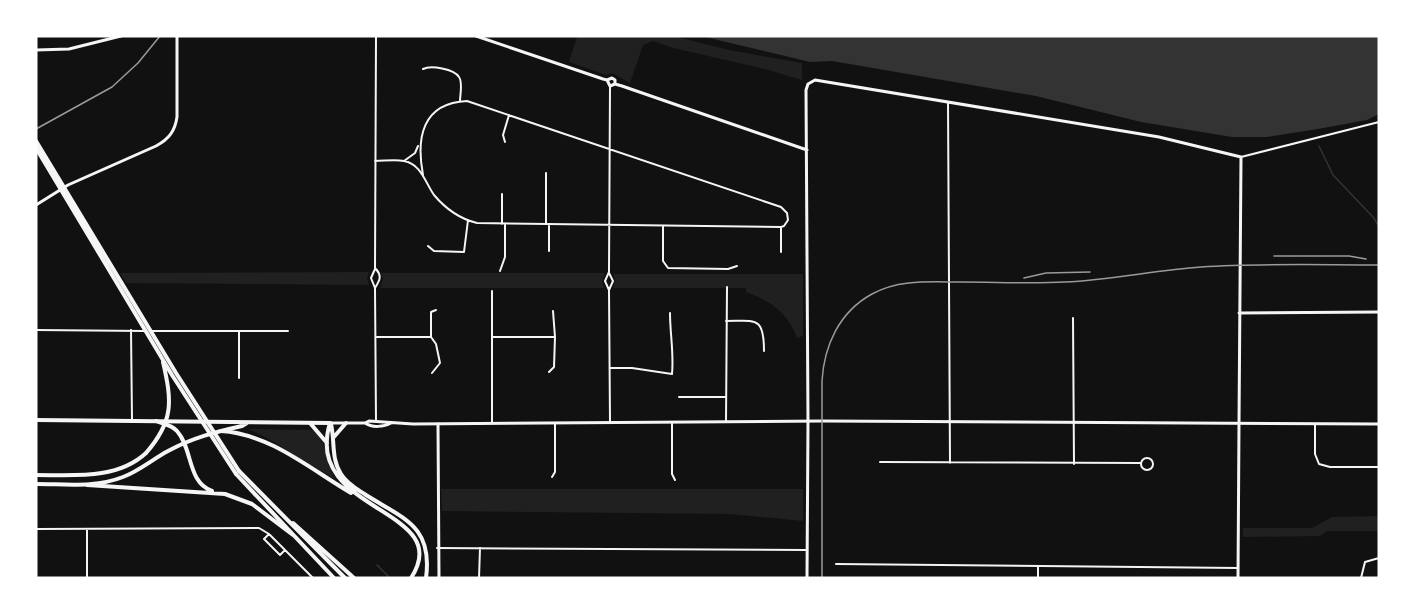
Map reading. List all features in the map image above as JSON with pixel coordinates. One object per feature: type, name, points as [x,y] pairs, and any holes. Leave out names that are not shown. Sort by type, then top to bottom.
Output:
[{"type":"main road","points":[[36,141],[237,472],[345,578]]},
{"type":"main road","points":[[36,148],[163,358],[237,472],[334,578]]},
{"type":"main road","points":[[36,475],[108,472],[128,466],[146,453],[160,434],[168,415],[169,386],[163,358]]},
{"type":"main road","points":[[36,420],[330,423]]},
{"type":"main road","points":[[156,421],[171,426],[178,432],[197,479],[207,489],[219,494]]},
{"type":"main road","points":[[87,485],[124,477],[184,443],[248,423]]},
{"type":"main road","points":[[310,423],[327,442]]},
{"type":"main road","points":[[330,423],[337,468],[347,482],[406,520],[423,538],[428,556],[426,578]]},
{"type":"main road","points":[[330,423],[327,442],[335,474],[362,499]]},
{"type":"main road","points":[[332,439],[346,423]]},
{"type":"main road","points":[[221,431],[245,433],[270,443],[401,524],[414,537],[419,554],[411,578]]},
{"type":"main road","points":[[36,484],[219,494],[239,498],[252,504],[293,535]]},
{"type":"main road","points":[[287,520],[299,528],[354,578]]},
{"type":"street","points":[[36,50],[69,49],[121,36]]},
{"type":"street","points":[[36,205],[68,185],[156,146],[171,135],[177,117],[177,36]]},
{"type":"street","points":[[376,36],[375,269],[371,278],[375,288],[377,337],[376,421]]},
{"type":"street","points":[[476,36],[607,81],[610,86],[609,272],[613,281],[609,290]]},
{"type":"street","points":[[423,69],[432,67],[459,77],[460,101]]},
{"type":"street","points":[[607,81],[612,78],[615,84]]},
{"type":"street","points":[[807,578],[806,90],[809,82],[815,80],[1159,137],[1241,157],[1379,122]]},
{"type":"street","points":[[610,86],[615,84],[807,150]]},
{"type":"street","points":[[375,161],[404,161],[417,168],[443,204],[468,220],[489,224],[781,227],[788,220],[788,213],[781,207],[474,102],[460,101],[435,113],[424,128],[415,153],[404,161]]},
{"type":"street","points":[[948,102],[950,463]]},
{"type":"street","points":[[505,142],[503,135],[509,115]]},
{"type":"street","points":[[420,142],[423,174]]},
{"type":"street","points":[[1238,578],[1241,157]]},
{"type":"street","points":[[546,173],[549,251]]},
{"type":"street","points":[[500,271],[505,256],[502,194]]},
{"type":"street","points":[[428,246],[434,251],[464,252],[468,220]]},
{"type":"street","points":[[663,226],[663,261],[668,268],[728,269],[737,266]]},
{"type":"street","points":[[781,227],[781,252]]},
{"type":"street","points":[[375,269],[380,276],[375,288]]},
{"type":"street","points":[[609,272],[605,281],[609,290],[610,422]]},
{"type":"street","points":[[726,422],[728,287]]},
{"type":"street","points":[[492,291],[492,423]]},
{"type":"street","points":[[432,373],[440,363],[436,345],[431,337],[431,312],[436,310]]},
{"type":"street","points":[[549,372],[554,368],[553,311]]},
{"type":"street","points":[[1239,313],[1379,312]]},
{"type":"street","points":[[610,368],[632,368],[672,374],[674,345],[670,332],[670,313]]},
{"type":"street","points":[[1073,318],[1074,464]]},
{"type":"street","points":[[726,321],[752,320],[760,325],[764,333],[765,351]]},
{"type":"street","points":[[36,330],[288,331]]},
{"type":"street","points":[[131,330],[132,420]]},
{"type":"street","points":[[239,331],[239,378]]},
{"type":"street","points":[[377,337],[431,337]]},
{"type":"street","points":[[493,337],[555,337]]},
{"type":"street","points":[[678,397],[726,397]]},
{"type":"street","points":[[330,423],[376,421],[391,423],[1379,424]]},
{"type":"street","points":[[672,422],[672,474],[675,480]]},
{"type":"street","points":[[365,423],[369,426],[386,426],[391,423]]},
{"type":"street","points":[[438,423],[437,548],[439,578]]},
{"type":"street","points":[[552,477],[555,472],[555,423]]},
{"type":"street","points":[[1315,425],[1315,454],[1319,464],[1379,467]]},
{"type":"street","points":[[1148,458],[1153,464],[1147,470],[1142,468],[1141,464],[1143,459],[1148,458]]},
{"type":"street","points":[[880,462],[1141,464]]},
{"type":"street","points":[[36,529],[259,528],[269,534],[313,578]]},
{"type":"street","points":[[87,529],[87,578]]},
{"type":"street","points":[[269,534],[264,539],[280,555],[285,550]]},
{"type":"street","points":[[437,548],[808,550]]},
{"type":"street","points":[[479,578],[480,548]]},
{"type":"street","points":[[1361,578],[1365,562],[1379,558]]},
{"type":"street","points":[[836,564],[1238,568]]},
{"type":"street","points":[[1038,567],[1038,578]]},
{"type":"street","points":[[166,578],[189,578]]},
{"type":"shaded area","points":[[574,36],[673,36],[729,50],[802,63],[802,80],[653,41],[643,45],[630,83],[612,73],[606,75],[569,62],[577,37]]},
{"type":"shaded area","points":[[701,36],[1379,36],[1379,114],[1367,120],[1267,137],[1232,137],[1141,122],[1036,96],[832,61],[810,62]]},
{"type":"shaded area","points":[[369,272],[367,278],[369,285],[126,283],[120,273]]},
{"type":"shaded area","points":[[381,273],[605,273],[602,282],[604,288],[380,288],[383,279]]},
{"type":"shaded area","points":[[613,274],[803,274],[803,336],[797,338],[789,322],[778,309],[746,292],[746,288],[613,288],[615,279]]},
{"type":"shaded area","points":[[248,429],[313,430],[322,441],[336,480],[267,438]]},
{"type":"shaded area","points":[[441,489],[803,489],[803,521],[730,514],[442,511]]},
{"type":"shaded area","points":[[1379,516],[1379,531],[1327,531],[1320,536],[1243,537],[1243,528],[1312,528],[1332,517]]},
{"type":"waterway","points":[[1319,146],[1333,175],[1379,226]]},
{"type":"waterway","points":[[377,565],[390,578]]},
{"type":"railway","points":[[36,129],[112,87],[138,63],[160,36]]},
{"type":"railway","points":[[1274,256],[1349,256],[1366,259]]},
{"type":"railway","points":[[822,578],[823,368],[830,343],[842,320],[860,301],[872,294],[882,289],[915,282],[1052,283],[1184,268],[1379,265]]},
{"type":"railway","points":[[1024,278],[1046,273],[1090,272]]}]
